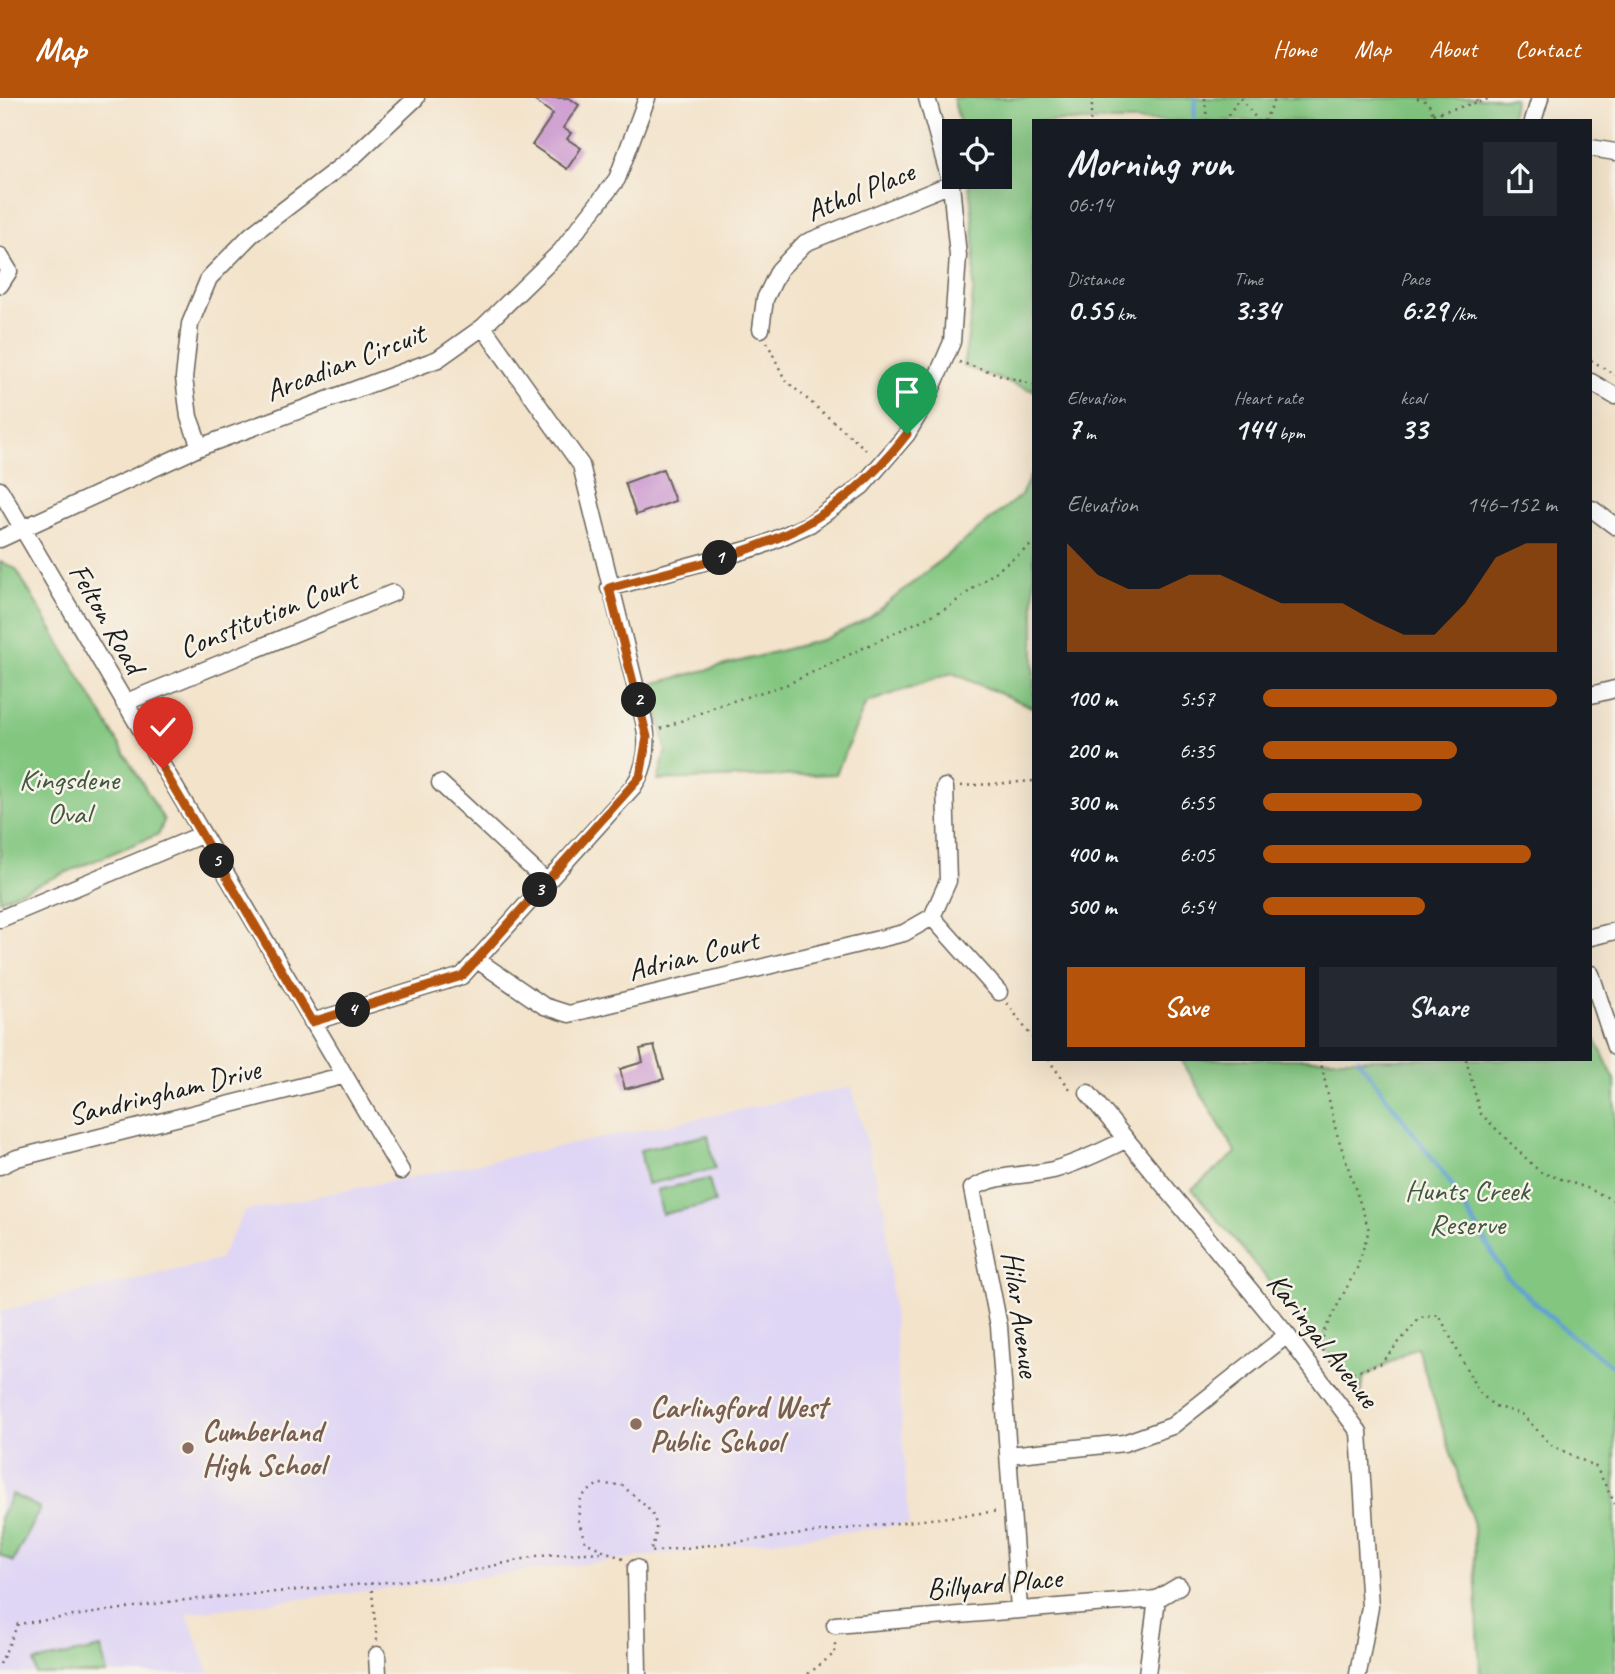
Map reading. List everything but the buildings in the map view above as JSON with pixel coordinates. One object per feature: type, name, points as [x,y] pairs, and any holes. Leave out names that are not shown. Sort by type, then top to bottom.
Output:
[{"type":"street","points":[[200,447],[189,417],[184,378],[190,324],[209,278],[251,235],[353,157],[416,98]]},
{"type":"street","name":"Arcadian Circuit","points":[[0,539],[200,447],[438,359],[483,327],[561,251],[617,179],[647,98]]},
{"type":"street","points":[[927,98],[942,152]]},
{"type":"street","points":[[1534,119],[1540,98]]},
{"type":"street","points":[[1592,148],[1615,152]]},
{"type":"street","name":"Athol Place","points":[[761,330],[765,299],[779,270],[805,243],[942,188]]},
{"type":"street","points":[[609,588],[761,546],[785,536],[837,506],[884,464],[926,402],[952,342],[958,256],[951,189]]},
{"type":"street","points":[[0,256],[9,271],[0,285]]},
{"type":"street","points":[[312,1022],[462,976],[640,777],[647,751],[647,734],[609,588],[582,465],[483,327]]},
{"type":"street","points":[[1592,383],[1615,396]]},
{"type":"street","name":"Felton Road","points":[[0,490],[342,1076],[401,1171]]},
{"type":"street","points":[[1592,509],[1615,526]]},
{"type":"street","name":"Constitution Court","points":[[124,703],[393,593]]},
{"type":"street","points":[[1592,695],[1615,689]]},
{"type":"street","points":[[440,783],[547,882]]},
{"type":"street","points":[[945,787],[948,881],[932,917],[999,992]]},
{"type":"street","points":[[0,919],[201,835]]},
{"type":"street","name":"Adrian Court","points":[[477,960],[544,1006],[569,1014],[904,933],[932,917]]},
{"type":"street","points":[[1592,937],[1615,931]]},
{"type":"street","points":[[1592,977],[1615,1047]]},
{"type":"street","name":"Sandringham Drive","points":[[0,1166],[17,1158],[342,1076]]},
{"type":"street","name":"Karingal Avenue","points":[[1088,1093],[1287,1335],[1359,1432],[1370,1607],[1357,1674]]},
{"type":"street","name":"Hilar Avenue","points":[[1019,1609],[994,1287],[972,1189],[1065,1166],[1125,1140]]},
{"type":"street","points":[[1009,1455],[1124,1443],[1172,1426],[1287,1335]]},
{"type":"street","points":[[636,1568],[638,1674]]},
{"type":"street","points":[[1147,1674],[1157,1599],[1179,1586]]},
{"type":"street","name":"Billyard Place","points":[[835,1625],[1157,1599]]},
{"type":"street","points":[[377,1655],[378,1674]]},
{"type":"path","points":[[1090,119],[1093,98]]},
{"type":"path","points":[[1205,98],[1208,119]]},
{"type":"path","points":[[1226,119],[1240,98],[1256,119]]},
{"type":"path","points":[[1265,119],[1276,98]]},
{"type":"path","points":[[1417,98],[1427,102],[1433,114]]},
{"type":"path","points":[[1474,98],[1479,102]]},
{"type":"path","points":[[1427,119],[1433,114],[1491,98]]},
{"type":"path","points":[[761,330],[785,380],[884,464]]},
{"type":"path","points":[[945,358],[1032,385]]},
{"type":"path","points":[[1592,361],[1615,375]]},
{"type":"path","points":[[647,734],[720,705],[788,684],[947,608],[1032,544]]},
{"type":"path","points":[[945,787],[1032,780]]},
{"type":"path","points":[[999,992],[1032,1038]]},
{"type":"path","points":[[1049,1061],[1070,1089],[1088,1093]]},
{"type":"path","points":[[1320,1061],[1336,1131],[1369,1230],[1357,1268],[1323,1333],[1323,1355],[1347,1374],[1380,1364],[1420,1318],[1439,1315],[1478,1391],[1494,1406],[1522,1414],[1551,1445],[1596,1467],[1615,1504]]},
{"type":"path","points":[[1467,1061],[1480,1113],[1540,1172],[1615,1201]]},
{"type":"path","points":[[636,1568],[584,1542],[578,1519],[582,1497],[598,1484],[622,1485],[655,1517],[659,1531],[650,1552],[1012,1509]]},
{"type":"path","points":[[0,1664],[18,1624],[176,1601],[443,1577],[541,1555],[606,1552]]},
{"type":"path","points":[[371,1583],[377,1655]]},
{"type":"path","points":[[807,1674],[835,1653],[835,1625]]},
{"type":"shaded area","name":"Carlingford West Public School","points":[[852,1087],[886,1214],[909,1524],[187,1613],[210,1674],[0,1674],[0,1311],[219,1260],[245,1211]]},
{"type":"green space","points":[[953,98],[1515,98],[1510,119],[1032,119],[1032,390],[963,366],[971,317],[973,226],[969,189],[1012,189],[1012,119],[959,119]]},
{"type":"green space","points":[[1032,473],[1032,707],[952,673],[866,703],[836,774],[658,780],[666,750],[652,684],[825,639],[869,618],[1021,495]]},
{"type":"green space","name":"Kingsdene Oval","points":[[0,561],[16,569],[164,820],[159,834],[0,900]]},
{"type":"green space","name":"Hunts Creek Reserve","points":[[1592,1032],[1615,1080],[1615,1674],[1480,1674],[1473,1522],[1417,1347],[1364,1377],[1360,1395],[1342,1368],[1192,1189],[1236,1153],[1182,1061],[1592,1061]]},
{"type":"green space","points":[[708,1135],[715,1169],[647,1184],[640,1150]]},
{"type":"green space","points":[[709,1179],[715,1203],[662,1214],[657,1190]]},
{"type":"green space","points":[[12,1494],[40,1508],[13,1562],[0,1555],[0,1518]]},
{"type":"green space","points":[[101,1648],[107,1674],[36,1674],[34,1662]]},
{"type":"waterway","points":[[1194,119],[1195,98]]},
{"type":"waterway","points":[[1359,1061],[1449,1181],[1506,1276],[1567,1332],[1615,1368]]},
{"type":"place","name":"Carlingford West Public School","points":[[636,1424]]},
{"type":"place","name":"Cumberland High School","points":[[188,1448]]},
{"type":"route","points":[[163,769],[312,1022],[462,976],[633,787],[645,764],[647,737],[644,721],[609,588],[761,546],[810,524],[862,486],[884,464],[907,434]]}]
